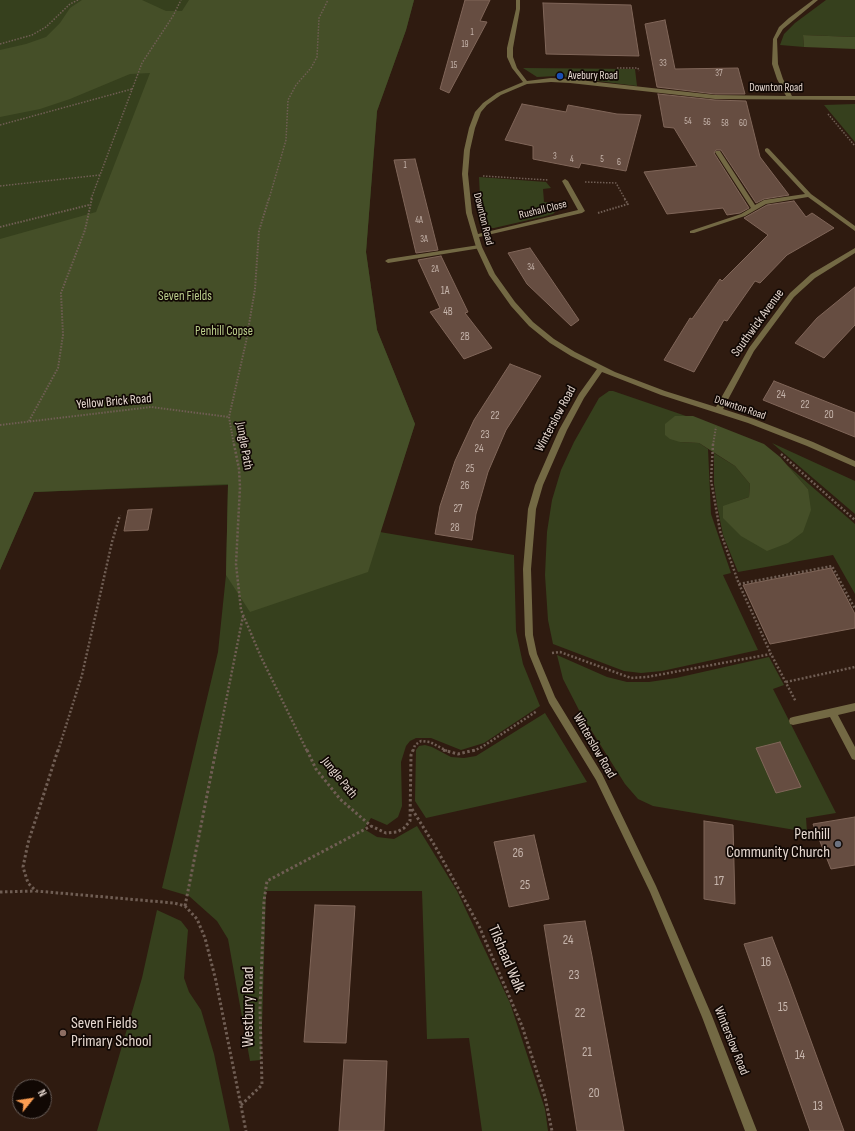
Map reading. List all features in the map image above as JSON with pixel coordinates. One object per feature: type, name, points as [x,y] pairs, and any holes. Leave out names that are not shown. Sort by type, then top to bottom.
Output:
[{"type":"street","points":[[518,0],[518,9],[510,48],[510,57],[515,68],[526,83]]},
{"type":"street","points":[[790,98],[775,64],[775,39],[782,28],[791,19],[816,0]]},
{"type":"street","name":"Downton Road","points":[[855,98],[716,97],[551,80],[526,83],[499,94],[485,104],[478,112],[472,128],[467,150],[465,174],[468,206],[476,236],[479,247],[492,275],[531,324],[552,341],[601,368],[663,393],[810,444],[855,464]]},
{"type":"street","points":[[767,150],[809,195],[855,228]]},
{"type":"street","points":[[718,152],[754,208]]},
{"type":"street","name":"Rushall Close","points":[[476,236],[582,211],[565,181]]},
{"type":"street","points":[[692,232],[743,215],[764,202],[809,195]]},
{"type":"street","points":[[388,261],[479,247]]},
{"type":"street","name":"Southwick Avenue","points":[[718,411],[751,350],[792,295],[813,276],[855,250]]},
{"type":"street","name":"Winterslow Road","points":[[601,368],[581,396],[563,430],[539,485],[532,509],[527,569],[529,635],[533,654],[552,700],[599,777],[654,889],[708,1016],[751,1131]]},
{"type":"street","points":[[793,721],[855,707]]},
{"type":"street","points":[[832,712],[855,756]]},
{"type":"path","points":[[0,44],[32,36],[46,27],[70,4],[78,0]]},
{"type":"path","points":[[29,421],[58,368],[63,335],[61,292],[85,230],[89,205],[142,63],[173,16],[180,0]]},
{"type":"path","name":"Jungle Path","points":[[328,0],[324,5],[319,18],[317,57],[311,68],[296,85],[288,100],[286,140],[260,230],[255,289],[246,342],[229,417],[239,469],[240,487],[236,564],[237,583],[243,615],[261,657],[316,768],[340,799],[371,826]]},
{"type":"path","points":[[0,125],[133,89]]},
{"type":"path","points":[[815,98],[855,146]]},
{"type":"path","points":[[0,186],[100,175]]},
{"type":"path","points":[[0,227],[89,205]]},
{"type":"path","name":"Yellow Brick Road","points":[[0,425],[151,407],[229,417]]},
{"type":"path","points":[[718,411],[711,455],[711,480],[714,506],[726,548],[739,584],[771,654],[804,718]]},
{"type":"path","points":[[779,452],[855,520]]},
{"type":"path","points":[[36,891],[28,882],[23,867],[28,843],[82,675],[112,542],[120,515]]},
{"type":"path","points":[[739,584],[832,566],[855,609]]},
{"type":"path","points":[[185,906],[243,615]]},
{"type":"path","points":[[560,652],[631,678],[647,677],[771,654]]},
{"type":"path","points":[[786,682],[855,667]]},
{"type":"path","points":[[371,826],[386,833],[396,832],[404,828],[410,821],[412,809],[410,755],[415,745],[421,741],[430,742],[443,750],[458,754],[468,753],[482,747],[552,700]]},
{"type":"path","name":"Tilshead Walk","points":[[412,809],[435,846],[479,926],[522,1026],[546,1097],[552,1131]]},
{"type":"path","name":"Westbury Road","points":[[241,1105],[262,1085],[260,1008],[264,901],[267,881],[371,826]]},
{"type":"path","points":[[0,892],[36,891],[159,901],[185,906],[197,919],[205,938],[216,981],[246,1131]]},
{"type":"green space","name":"Seven Fields","points":[[0,0],[414,0],[406,30],[377,111],[366,252],[377,330],[415,424],[380,532],[514,555],[516,631],[523,664],[540,706],[484,743],[461,750],[431,738],[416,738],[410,741],[406,746],[401,762],[402,806],[398,817],[387,825],[371,818],[364,829],[377,837],[394,839],[417,826],[457,891],[510,1003],[545,1109],[548,1131],[482,1131],[469,1038],[427,1039],[422,891],[266,891],[261,1060],[250,1061],[228,939],[217,921],[189,896],[162,888],[218,652],[226,575],[228,485],[34,492],[0,570]]},
{"type":"green space","name":"Penhill Copse","points":[[82,0],[142,0],[166,11],[182,11],[189,0],[414,0],[406,30],[377,111],[366,252],[377,330],[415,424],[368,572],[250,612],[226,575],[228,484],[34,492],[0,570],[0,239],[96,212],[150,73],[130,74],[70,99],[40,109],[0,117],[0,50],[26,44],[46,37],[60,23],[70,8]]},
{"type":"green space","points":[[826,0],[855,0],[855,37],[803,35],[804,47],[780,45],[784,34],[795,23]]},
{"type":"green space","points":[[803,35],[855,37],[855,49],[804,47]]},
{"type":"green space","points":[[523,68],[635,69],[637,86],[557,76],[537,77]]},
{"type":"green space","points":[[855,104],[855,142],[824,105]]},
{"type":"green space","points":[[479,177],[546,182],[551,188],[543,189],[544,202],[555,203],[557,210],[553,214],[542,217],[489,228],[480,197]]},
{"type":"green space","points":[[609,391],[613,391],[686,416],[675,416],[680,442],[699,443],[708,449],[711,514],[731,573],[723,575],[758,650],[662,671],[641,673],[624,671],[553,644],[548,620],[545,575],[547,532],[552,500],[561,470],[574,442],[599,398]]},
{"type":"green space","points":[[675,416],[693,416],[764,444],[780,457],[808,489],[811,510],[803,532],[788,543],[767,551],[741,536],[723,518],[723,506],[749,497],[750,484],[735,466],[699,443],[680,442],[670,439],[665,435],[665,424]]},
{"type":"green space","points":[[772,443],[855,481],[855,514]]},
{"type":"green space","points":[[714,453],[735,466],[750,484],[749,497],[735,502],[808,489],[787,465],[855,524],[855,594],[833,555],[738,572],[723,535],[714,484]]},
{"type":"green space","points":[[557,655],[607,677],[627,682],[649,682],[676,678],[769,657],[784,685],[773,689],[836,813],[806,818],[807,832],[653,806],[638,799],[625,784],[581,714],[563,679]]},
{"type":"green space","points":[[545,713],[587,782],[426,818],[415,801],[416,750],[419,746],[425,745],[432,747],[451,757],[464,758],[476,756]]},
{"type":"green space","points":[[157,910],[181,921],[188,930],[184,978],[189,992],[201,1010],[214,1054],[230,1131],[97,1131],[142,978]]},
{"type":"building","points":[[465,0],[490,0],[480,21],[487,22],[449,93],[440,89]]},
{"type":"building","points":[[543,3],[631,5],[639,56],[546,54]]},
{"type":"building","points":[[665,20],[675,69],[738,68],[745,94],[715,94],[657,87],[645,24]]},
{"type":"building","points":[[658,94],[715,100],[746,101],[760,157],[789,195],[764,199],[756,203],[721,150],[716,150],[714,153],[749,208],[740,213],[727,215],[723,208],[667,214],[644,172],[697,166],[674,128],[664,127]]},
{"type":"building","points":[[522,104],[566,112],[568,105],[617,114],[641,115],[626,171],[581,163],[579,168],[533,159],[533,146],[505,140]]},
{"type":"building","points":[[415,159],[438,250],[416,253],[394,160]]},
{"type":"building","points":[[794,201],[806,217],[812,213],[834,228],[787,255],[760,283],[755,281],[727,321],[724,320],[694,372],[664,360],[690,318],[692,319],[720,279],[722,281],[768,235],[744,218],[767,205]]},
{"type":"building","points":[[530,248],[579,320],[571,326],[527,284],[508,253]]},
{"type":"building","points":[[441,256],[468,312],[465,313],[492,348],[464,359],[430,312],[440,308],[418,260]]},
{"type":"building","points":[[855,287],[855,325],[824,358],[795,343],[817,318]]},
{"type":"building","points":[[510,364],[541,376],[506,430],[488,472],[476,514],[472,540],[435,534],[440,506],[455,461],[474,420]]},
{"type":"building","points":[[774,381],[855,413],[855,437],[763,400]]},
{"type":"building","points":[[152,509],[148,530],[124,531],[128,510]]},
{"type":"building","points":[[831,568],[855,614],[855,628],[770,644],[743,585]]},
{"type":"building","points":[[780,742],[801,787],[776,793],[756,748]]},
{"type":"building","name":"Penhill Community Church","points":[[855,817],[855,865],[831,869],[813,824]]},
{"type":"building","points":[[704,821],[733,825],[735,904],[704,899]]},
{"type":"building","points":[[534,835],[549,899],[509,907],[494,842]]},
{"type":"building","points":[[315,905],[355,906],[346,1043],[304,1042]]},
{"type":"building","points":[[585,921],[624,1131],[577,1131],[544,925]]},
{"type":"building","points":[[772,937],[844,1131],[810,1131],[744,944]]},
{"type":"building","points":[[344,1060],[387,1061],[384,1131],[339,1131]]},
{"type":"place","name":"Avebury Road","points":[[560,76]]},
{"type":"place","name":"Penhill Community Church","points":[[838,844]]},
{"type":"place","name":"Seven Fields Primary School","points":[[63,1033]]}]
